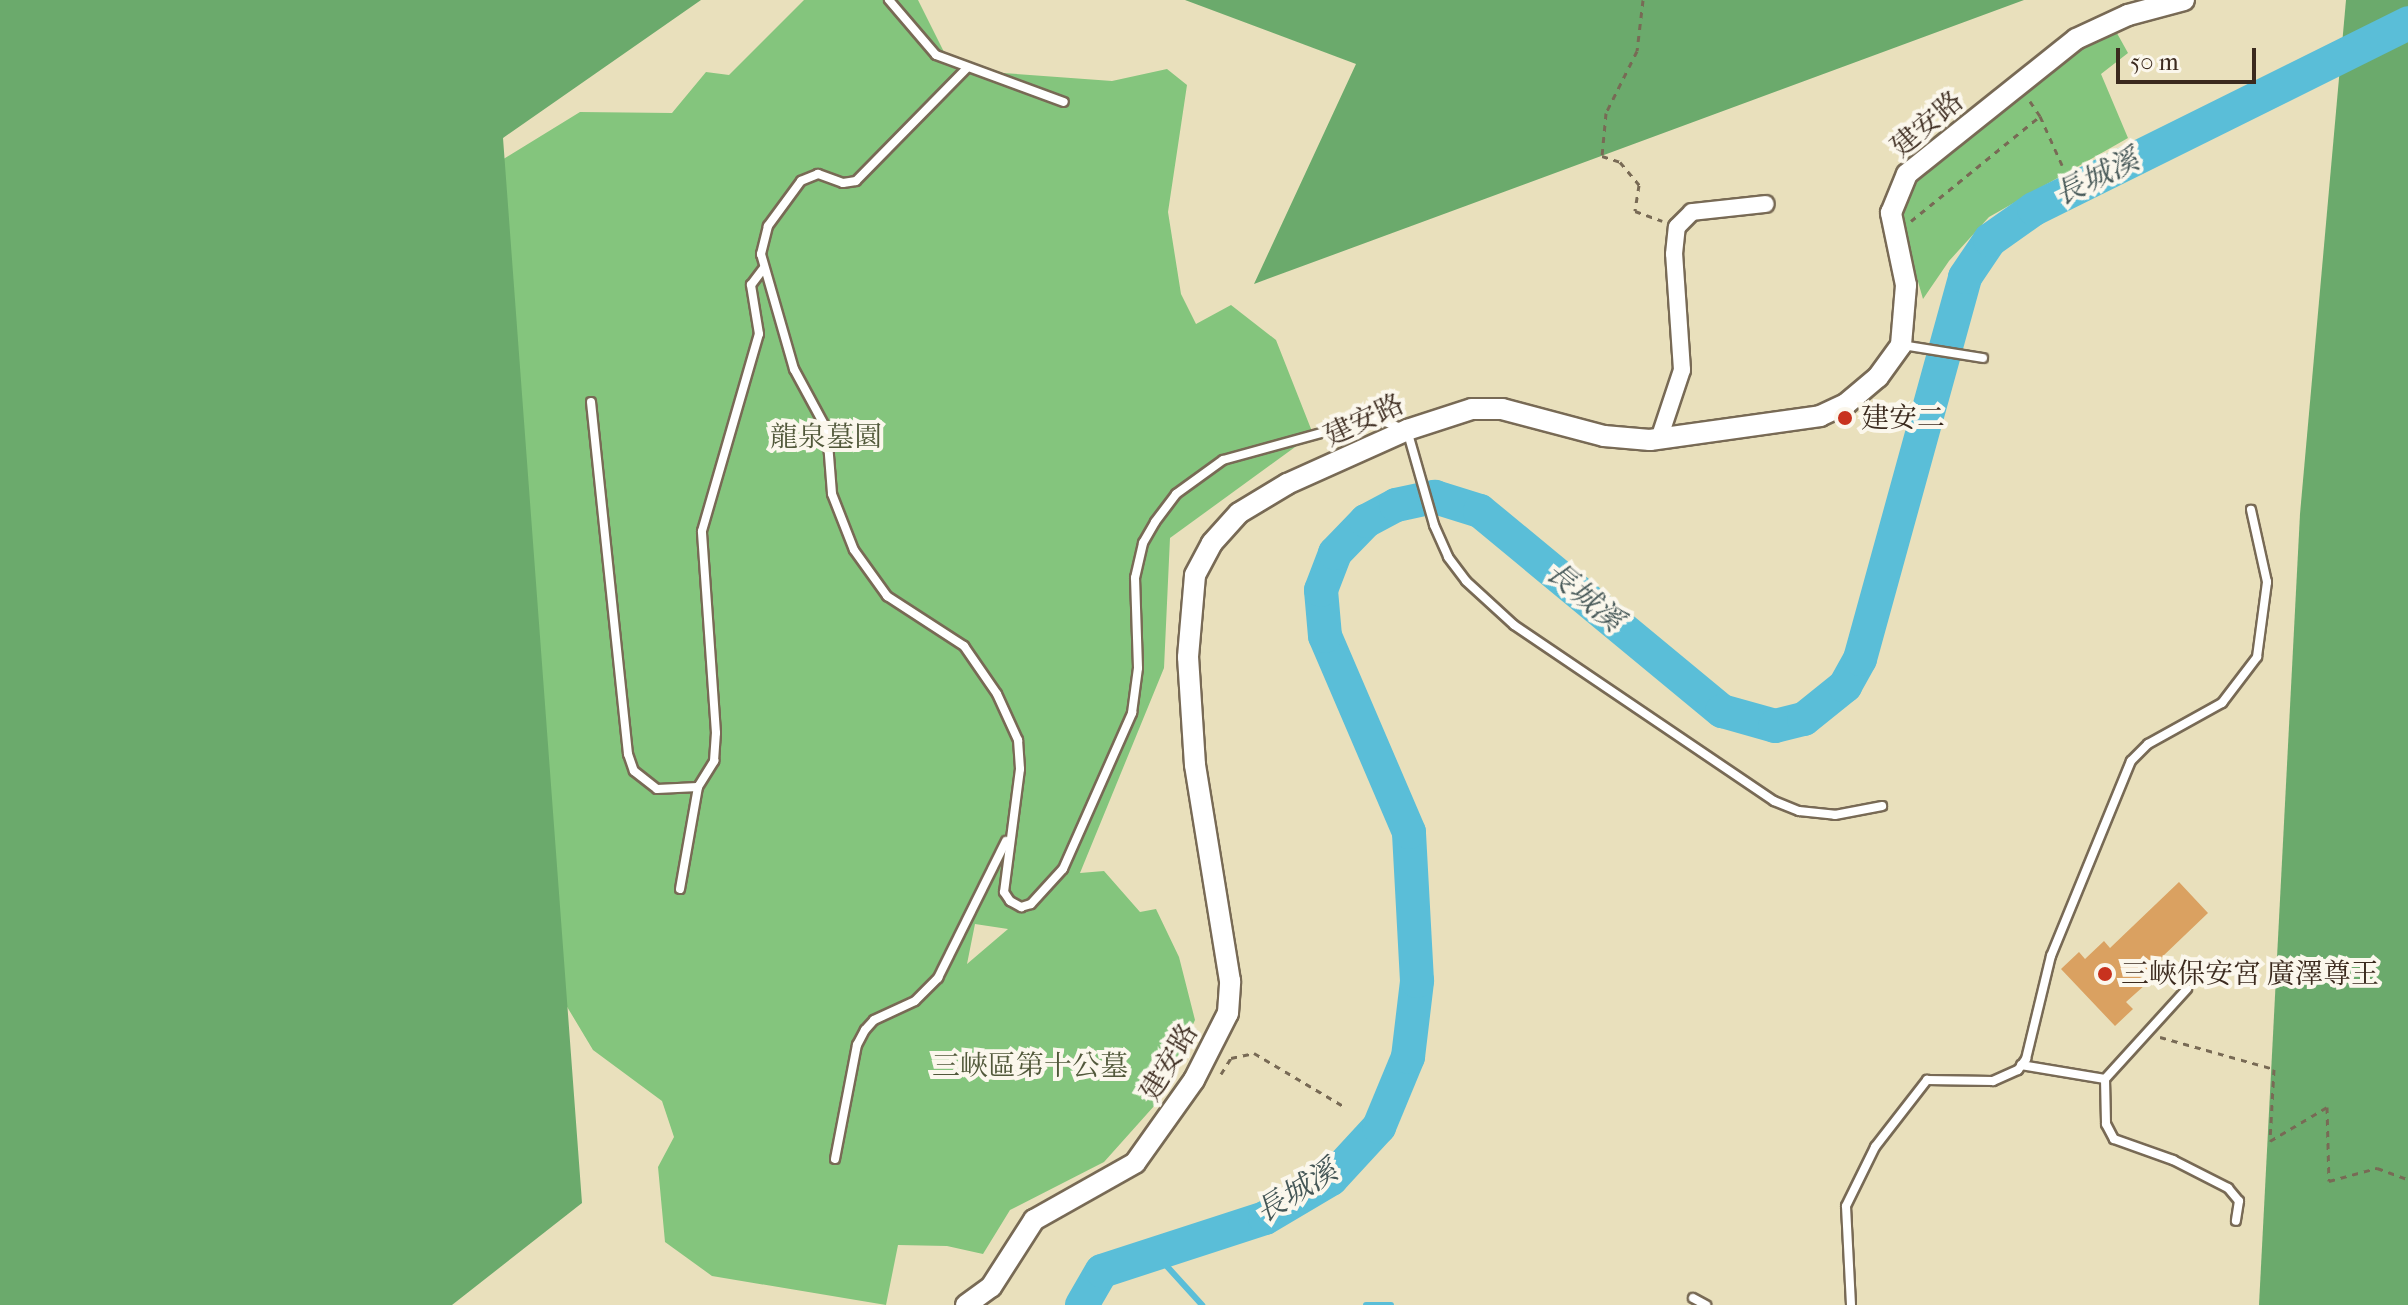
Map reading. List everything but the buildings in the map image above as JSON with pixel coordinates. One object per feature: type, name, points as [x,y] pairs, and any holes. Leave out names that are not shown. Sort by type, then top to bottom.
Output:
[{"type":"street","name":"建安路","points":[[966,1305],[991,1287],[1034,1220],[1135,1163],[1194,1080],[1228,1013],[1230,981],[1195,765],[1188,632],[1195,575],[1212,543],[1239,513],[1287,484],[1407,430],[1472,409],[1502,409],[1604,436],[1659,439],[1820,416],[1864,391],[1901,345],[1906,285],[1892,236],[1895,192],[1922,157],[2076,39],[2128,15],[2184,0]]},
{"type":"street","points":[[1659,439],[1682,370],[1674,254],[1677,227],[1692,212],[1766,204]]},
{"type":"lane","points":[[889,0],[936,55],[966,69],[1064,102]]},
{"type":"lane","points":[[966,69],[856,181],[843,183],[818,174],[801,181],[768,226],[764,268],[794,369],[827,430],[832,494],[854,550],[887,596],[964,646],[992,685],[1018,740],[1020,769],[1008,837],[1004,892],[1021,907],[1047,891],[1063,869],[1132,713],[1138,668],[1135,578],[1143,543],[1176,494],[1223,460],[1375,418],[1407,430],[1434,525],[1466,581],[1514,625],[1774,801],[1799,811],[1835,815],[1882,806]]},
{"type":"lane","points":[[680,889],[698,787],[714,761],[716,733],[702,531],[759,334],[751,285],[764,268]]},
{"type":"lane","points":[[1901,345],[1983,358]]},
{"type":"lane","points":[[591,402],[628,754],[645,783],[673,790],[698,787]]},
{"type":"lane","points":[[1851,1305],[1846,1206],[1875,1147],[1912,1094],[1927,1080],[1993,1081],[2011,1076],[2021,1065],[2051,956],[2131,761],[2148,744],[2222,703],[2257,657],[2267,582],[2251,510]]},
{"type":"lane","points":[[835,1159],[855,1054],[865,1030],[874,1020],[915,1001],[938,978],[1008,837]]},
{"type":"lane","points":[[2187,989],[2105,1079],[2106,1124],[2114,1139],[2173,1160],[2228,1188],[2239,1201],[2236,1221]]},
{"type":"lane","points":[[2021,1065],[2105,1079]]},
{"type":"lane","points":[[1693,1298],[1706,1305]]},
{"type":"path","points":[[1643,0],[1637,51],[1606,113],[1602,156],[1620,162],[1639,185],[1635,211],[1677,227]]},
{"type":"path","points":[[2027,96],[2040,116],[2062,165]]},
{"type":"path","points":[[1892,236],[2040,116]]},
{"type":"path","points":[[2149,1034],[2274,1069],[2270,1141],[2327,1107],[2329,1181],[2377,1168],[2408,1179]]},
{"type":"path","points":[[1216,1080],[1231,1058],[1254,1053],[1345,1107]]},
{"type":"green space","points":[[0,0],[701,0],[503,138],[582,1203],[452,1305],[0,1305]]},
{"type":"green space","name":"龍泉墓園","points":[[804,0],[918,0],[945,54],[1003,73],[1112,81],[1167,69],[1187,85],[1168,212],[1181,294],[1196,324],[1231,305],[1276,340],[1313,434],[1170,538],[1164,668],[1080,873],[1104,871],[1140,912],[1156,909],[1179,957],[1195,1020],[1155,1105],[1104,1162],[1010,1210],[983,1254],[947,1246],[898,1245],[886,1305],[712,1276],[665,1242],[658,1167],[674,1137],[662,1101],[593,1050],[557,990],[487,169],[580,112],[672,113],[706,72],[729,75]],"holes":[[[975,924],[1008,929],[967,964]]]},
{"type":"green space","points":[[1185,0],[2024,0],[1254,284],[1356,64]]},
{"type":"green space","points":[[2346,0],[2408,0],[2408,1305],[2259,1305],[2300,514]]},
{"type":"green space","points":[[2113,26],[2128,53],[2101,74],[2128,138],[1989,217],[1949,261],[1923,299],[1900,219],[1913,180]]},
{"type":"waterway","name":"長城溪","points":[[1082,1305],[1102,1271],[1265,1218],[1331,1179],[1379,1127],[1408,1057],[1417,981],[1409,832],[1325,636],[1321,590],[1335,553],[1366,521],[1396,505],[1435,497],[1480,511],[1722,711],[1775,726],[1804,719],[1845,686],[1860,659],[1965,277],[1990,240],[2034,209],[2408,23]]},
{"type":"waterway","points":[[1154,1252],[1202,1305]]},
{"type":"waterway","points":[[1366,1305],[1391,1305]]},
{"type":"place","name":"建安二","points":[[1845,418]]},
{"type":"place","name":"三峽保安宮 廣澤尊王","points":[[2105,974]]},
{"type":"park label","name":"三峽區第十公墓","points":[[1030,1066]]}]
